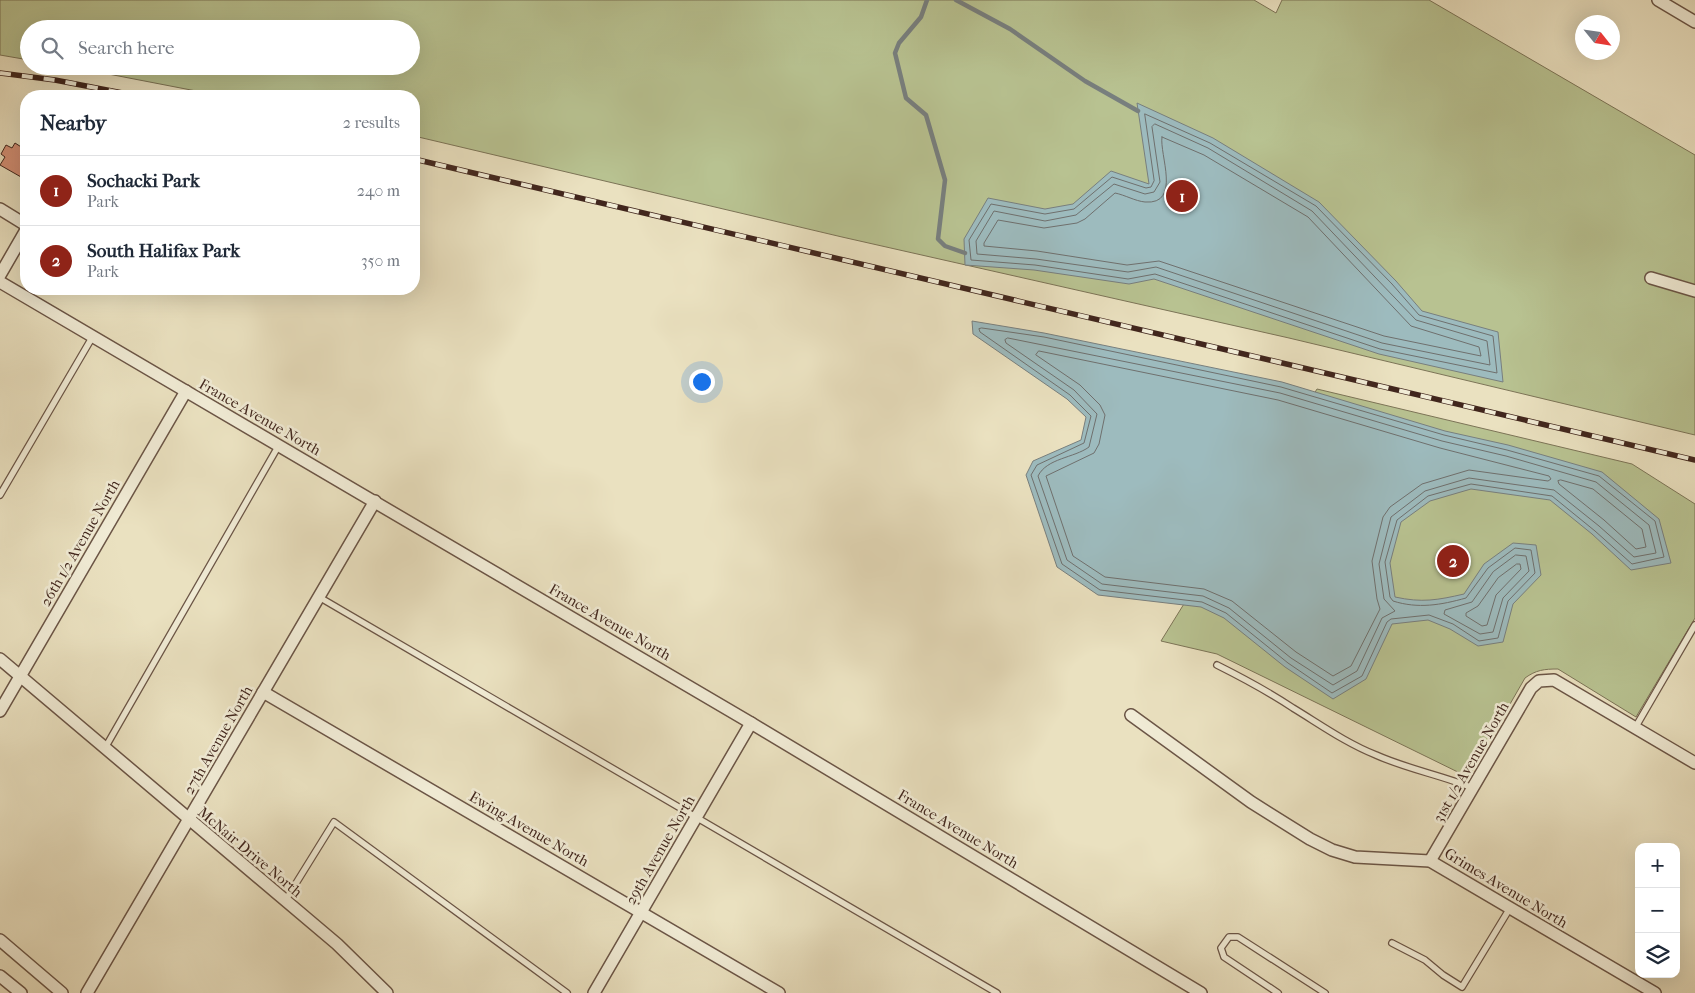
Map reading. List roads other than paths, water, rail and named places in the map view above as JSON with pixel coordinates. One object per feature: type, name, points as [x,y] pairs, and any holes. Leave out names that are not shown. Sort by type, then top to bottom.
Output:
[{"type":"street","points":[[1658,0],[1695,22]]},
{"type":"street","points":[[0,210],[20,222]]},
{"type":"street","points":[[0,275],[20,240]]},
{"type":"street","points":[[1651,278],[1695,291]]},
{"type":"street","name":"France Avenue North","points":[[0,282],[20,294]]},
{"type":"street","name":"France Avenue North","points":[[22,295],[751,723],[1201,993]]},
{"type":"street","name":"26th 1/2 Avenue North","points":[[0,710],[186,391]]},
{"type":"street","name":"27th Avenue North","points":[[87,993],[374,501]]},
{"type":"street","name":"McNair Drive North","points":[[0,658],[337,944],[387,993]]},
{"type":"street","name":"31st 1/2 Avenue North","points":[[1430,861],[1531,688],[1539,681],[1554,680],[1635,728]]},
{"type":"street","name":"Ewing Avenue North","points":[[263,692],[779,993]]},
{"type":"street","name":"Grimes Avenue North","points":[[1131,715],[1267,813],[1332,850],[1355,857],[1430,861],[1655,993]]},
{"type":"street","name":"29th Avenue North","points":[[594,993],[751,723]]},
{"type":"street","points":[[1635,728],[1695,763]]},
{"type":"street","points":[[0,940],[62,993]]},
{"type":"street","points":[[0,976],[20,993]]},
{"type":"lane","points":[[0,495],[93,336]]},
{"type":"lane","points":[[104,748],[279,445]]},
{"type":"lane","points":[[319,597],[997,993]]},
{"type":"lane","points":[[1635,728],[1695,625]]},
{"type":"lane","points":[[1217,665],[1255,684],[1332,734],[1375,755],[1473,788]]},
{"type":"lane","points":[[285,901],[334,822],[567,993]]},
{"type":"lane","points":[[1392,943],[1419,956],[1461,990],[1510,908]]},
{"type":"lane","points":[[1278,993],[1224,957],[1221,948],[1229,937],[1238,937],[1325,993]]},
{"type":"water","points":[[1137,103],[1213,138],[1319,202],[1396,281],[1422,311],[1498,332],[1503,382],[1379,354],[1154,279],[1129,284],[1034,270],[965,265],[964,239],[988,198],[1045,209],[1073,204],[1111,171],[1149,184]]},
{"type":"water","points":[[972,321],[1044,333],[1282,382],[1445,431],[1508,445],[1602,472],[1659,519],[1671,563],[1631,570],[1592,534],[1550,500],[1471,489],[1430,501],[1401,522],[1390,563],[1395,597],[1430,600],[1464,594],[1484,564],[1513,543],[1536,545],[1541,575],[1513,604],[1503,642],[1478,646],[1450,629],[1428,620],[1392,624],[1366,679],[1333,699],[1285,667],[1224,618],[1201,607],[1098,595],[1057,567],[1026,475],[1033,461],[1081,440],[1086,417],[1067,399],[973,334]]},
{"type":"waterway","points":[[927,0],[921,17],[899,43],[895,53],[906,98],[926,115],[945,180],[938,239],[945,246],[965,253]]},
{"type":"waterway","points":[[956,0],[1010,29],[1085,81],[1138,111]]},
{"type":"railway","points":[[0,73],[55,80],[107,90]]},
{"type":"railway","points":[[420,160],[1695,460]]},
{"type":"place","name":"Sochacki Park","points":[[1182,196]]},
{"type":"place","name":"South Halifax Park","points":[[1453,561]]}]
